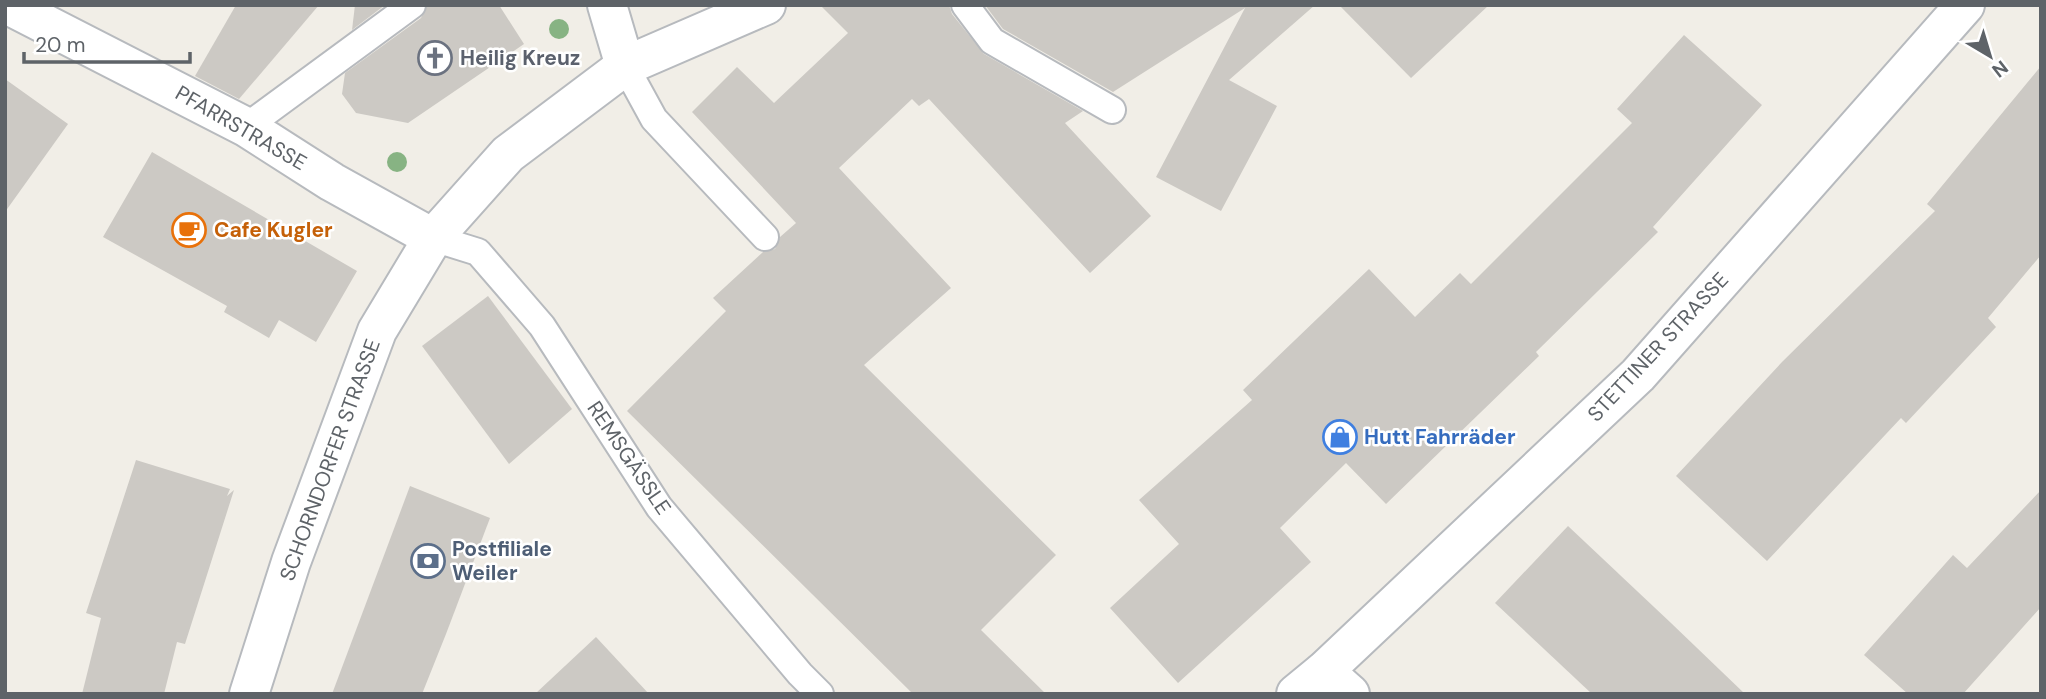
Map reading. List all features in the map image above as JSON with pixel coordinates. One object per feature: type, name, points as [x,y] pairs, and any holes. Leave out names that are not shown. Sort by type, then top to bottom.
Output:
[{"type":"street","name":"PFARRSTRASSE","points":[[9,5],[246,127],[332,182],[433,238]]},
{"type":"street","points":[[607,5],[625,66]]},
{"type":"street","name":"SCHORNDORFER STRASSE","points":[[249,694],[291,562],[377,331],[433,238],[508,154],[625,66],[766,5]]},
{"type":"street","name":"STETTINER STRASSE","points":[[1323,686],[1638,375],[1965,5]]},
{"type":"lane","points":[[246,127],[412,5]]},
{"type":"lane","points":[[965,5],[992,41],[1112,110]]},
{"type":"lane","points":[[625,66],[654,119],[765,237]]},
{"type":"lane","name":"REMSGÄSSLE","points":[[433,238],[478,252],[542,326],[659,507],[800,674],[820,694]]},
{"type":"building","points":[[236,5],[319,5],[239,99],[195,76]]},
{"type":"building","points":[[355,5],[385,5],[352,30]]},
{"type":"building","name":"Heilig Kreuz","points":[[427,5],[499,5],[524,44],[408,123],[356,113],[342,94],[345,73],[421,18]]},
{"type":"building","points":[[820,5],[949,5],[952,14],[984,54],[1083,111],[1065,123],[1151,216],[1090,273],[929,99],[919,106],[912,99],[839,168],[951,288],[864,365],[1056,555],[981,630],[1046,694],[913,694],[627,411],[726,311],[713,298],[763,252],[775,249],[780,237],[796,223],[692,112],[737,67],[774,103],[848,33]]},
{"type":"building","points":[[985,5],[1315,5],[1229,80],[1277,106],[1221,211],[1156,177],[1245,8],[1113,92],[1003,29]]},
{"type":"building","points":[[1339,5],[1489,5],[1411,78]]},
{"type":"building","points":[[1684,35],[1762,105],[1653,227],[1658,232],[1536,352],[1539,356],[1386,504],[1346,463],[1280,528],[1311,562],[1178,683],[1110,608],[1179,544],[1139,500],[1252,400],[1243,390],[1369,269],[1415,317],[1460,273],[1471,284],[1632,123],[1617,109]]},
{"type":"building","points":[[2041,66],[2041,255],[1988,318],[1996,327],[1906,423],[1901,418],[1767,561],[1676,476],[1782,362],[1935,211],[1927,204]]},
{"type":"building","points":[[5,79],[68,124],[5,212]]},
{"type":"building","name":"Cafe Kugler","points":[[152,152],[357,271],[316,342],[279,320],[269,338],[224,312],[227,306],[103,237]]},
{"type":"building","points":[[488,296],[572,409],[509,464],[422,346]]},
{"type":"building","points":[[136,460],[230,489],[227,496],[234,490],[185,644],[177,642],[164,694],[82,694],[101,618],[86,613]]},
{"type":"building","name":"Postfiliale Weiler","points":[[410,486],[490,518],[422,694],[332,694]]},
{"type":"building","points":[[2041,490],[2041,607],[1963,694],[1908,694],[1864,655],[1953,555],[1967,568]]},
{"type":"building","points":[[1568,526],[1745,694],[1592,694],[1495,603]]},
{"type":"building","points":[[596,637],[649,694],[535,694]]},
{"type":"place","name":"Heilig Kreuz","points":[[435,58]]},
{"type":"place","name":"Cafe Kugler","points":[[189,230]]},
{"type":"place","name":"Hutt Fahrräder","points":[[1340,437]]},
{"type":"place","name":"Postfiliale Weiler","points":[[428,561]]}]
